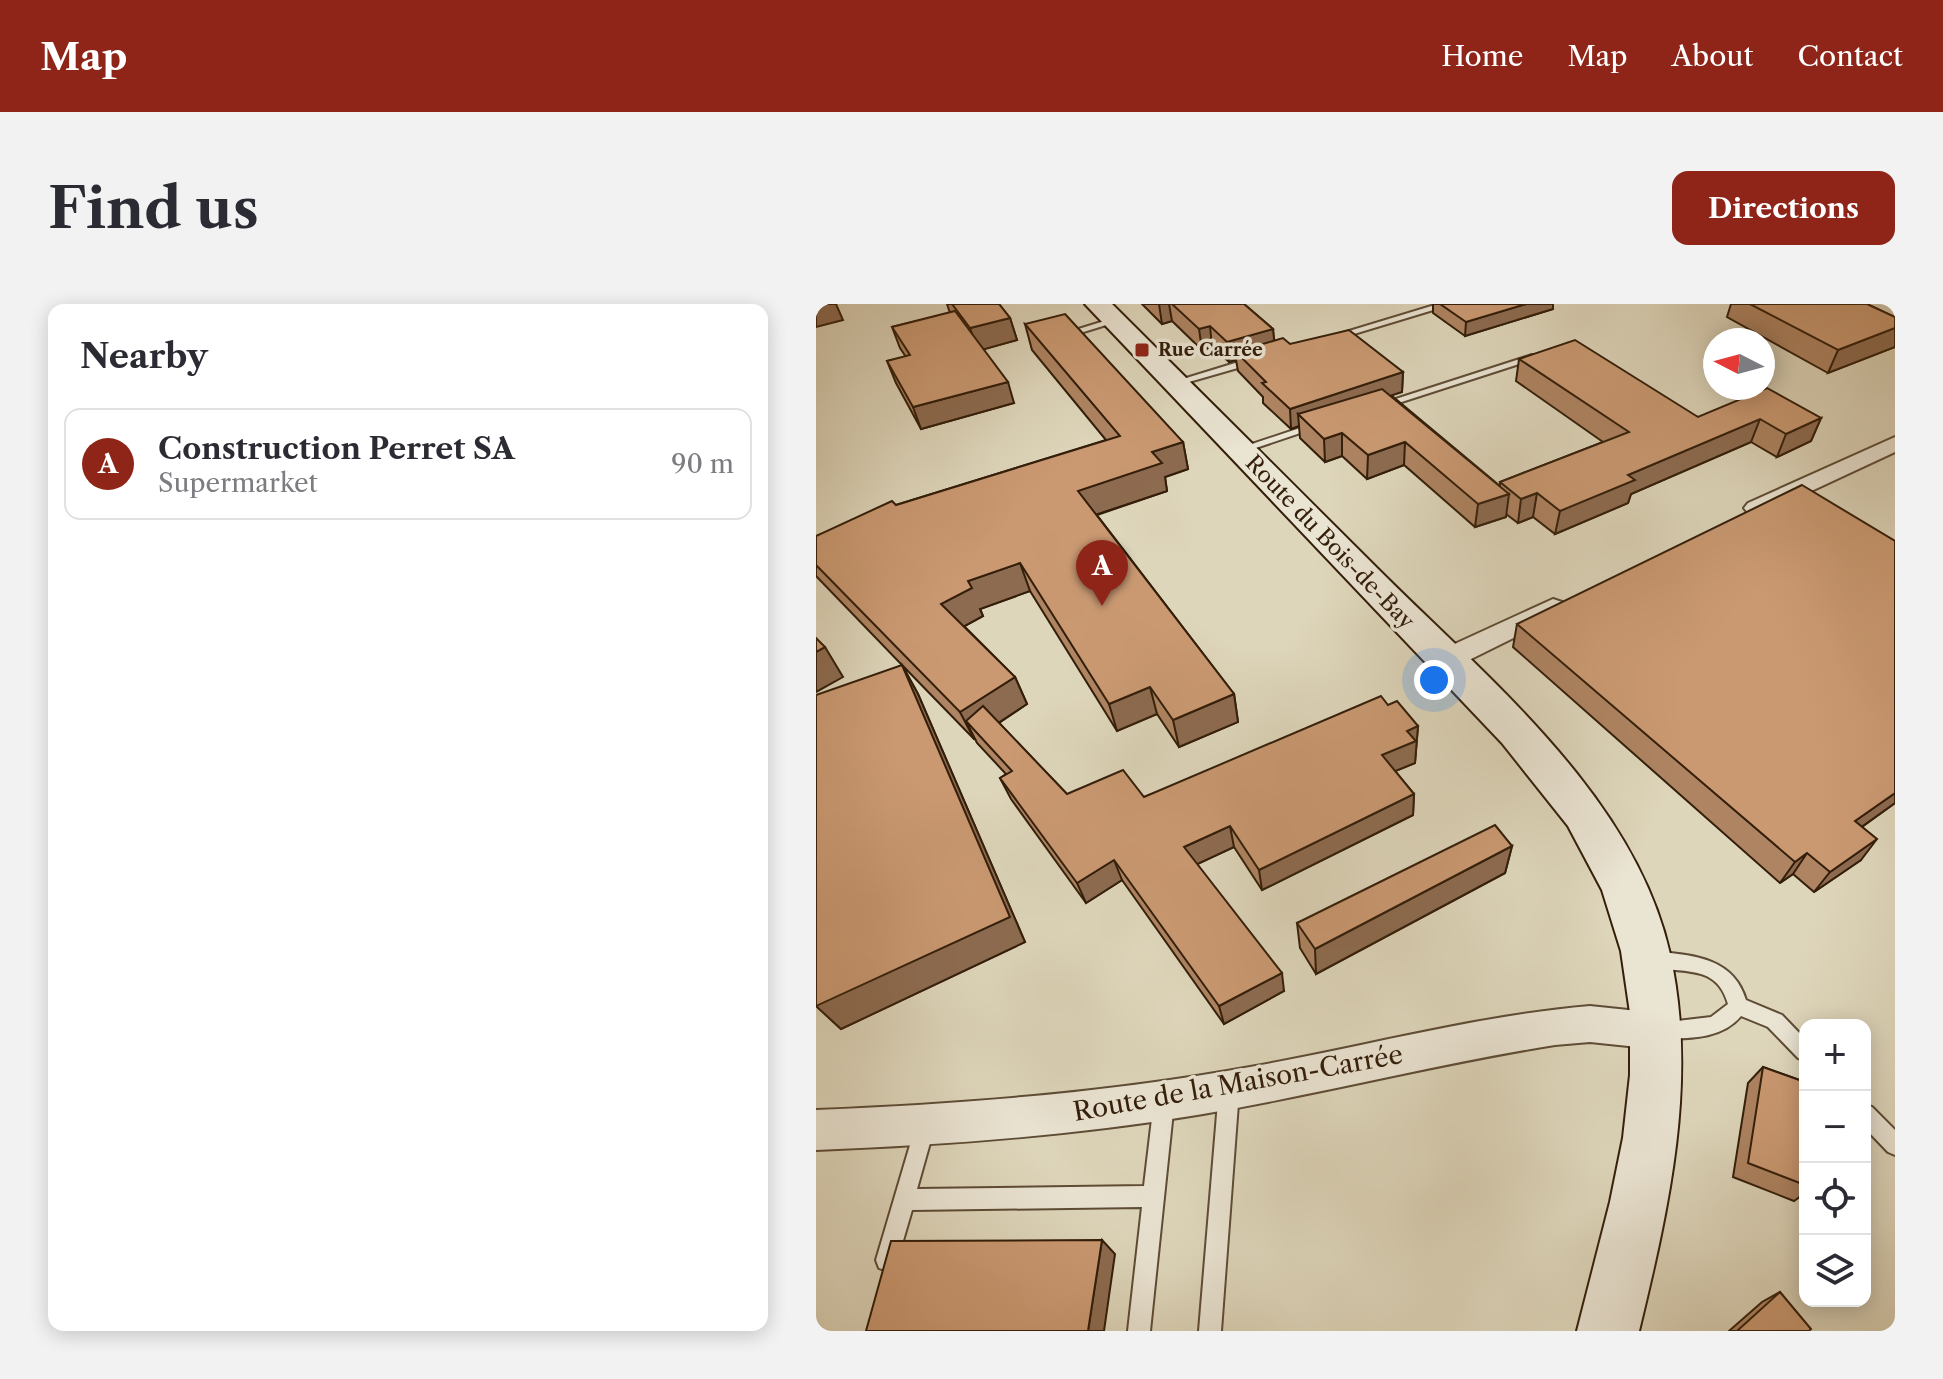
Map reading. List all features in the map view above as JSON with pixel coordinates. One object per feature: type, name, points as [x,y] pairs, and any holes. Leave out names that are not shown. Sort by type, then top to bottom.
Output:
[{"type":"main road","name":"Route du Bois-de-Bay","points":[[1096,319],[1175,383],[1516,732],[1564,788],[1592,827],[1621,883],[1647,959],[1657,1031],[1656,1109],[1649,1160],[1608,1331]]},
{"type":"street","points":[[1736,518],[1854,460],[1895,444]]},
{"type":"street","points":[[1445,660],[1577,596]]},
{"type":"street","name":"Route de la Maison-Carrée","points":[[816,1130],[1019,1118],[1165,1100],[1555,1027],[1590,1024],[1657,1031]]},
{"type":"lane","points":[[1320,341],[1448,304]]},
{"type":"lane","points":[[1372,409],[1552,353]]},
{"type":"lane","points":[[1175,383],[1276,354]]},
{"type":"lane","points":[[1240,450],[1327,423]]},
{"type":"lane","points":[[1647,959],[1697,964],[1722,974],[1736,989],[1738,1006],[1728,1021],[1709,1027],[1657,1031]]},
{"type":"lane","points":[[1738,1006],[1775,1021],[1799,1046]]},
{"type":"lane","points":[[1210,1331],[1229,1090]]},
{"type":"lane","points":[[1139,1331],[1165,1100]]},
{"type":"lane","points":[[1871,1120],[1895,1145]]},
{"type":"lane","points":[[879,1287],[925,1124]]},
{"type":"lane","points":[[903,1200],[1154,1196]]},
{"type":"building","points":[[952,304],[999,304],[1010,318],[970,328]]},
{"type":"building","points":[[1172,304],[1244,304],[1273,329],[1227,342],[1210,326],[1199,329]]},
{"type":"building","points":[[1440,304],[1526,304],[1466,322]]},
{"type":"building","points":[[1750,304],[1867,304],[1895,317],[1895,328],[1838,350]]},
{"type":"building","points":[[955,311],[1008,382],[913,407],[887,361],[910,355],[892,327]]},
{"type":"building","points":[[1065,314],[1183,442],[1152,452],[1162,463],[1078,491],[1234,694],[1173,720],[1150,687],[1109,704],[1020,563],[968,581],[972,588],[941,604],[1015,677],[960,712],[816,565],[816,536],[892,501],[896,505],[1120,436],[1025,324]]},
{"type":"building","points":[[1349,330],[1403,372],[1290,409],[1262,383],[1266,382],[1236,352],[1283,338],[1290,344]]},
{"type":"building","points":[[1575,340],[1698,417],[1738,400],[1775,400],[1775,392],[1821,418],[1786,434],[1760,419],[1628,475],[1635,480],[1560,511],[1537,493],[1521,499],[1500,482],[1629,432],[1519,359]]},
{"type":"building","points":[[1382,389],[1509,494],[1478,504],[1405,442],[1368,455],[1342,433],[1324,439],[1298,414]]},
{"type":"building","points":[[1802,485],[1895,541],[1895,793],[1855,821],[1877,839],[1830,872],[1807,853],[1795,862],[1517,624]]},
{"type":"building","points":[[816,638],[825,647],[816,652]]},
{"type":"building","points":[[902,665],[1010,917],[816,1006],[816,695]]},
{"type":"building","points":[[1381,696],[1388,705],[1397,701],[1418,726],[1407,731],[1416,741],[1382,755],[1414,794],[1259,870],[1230,826],[1184,847],[1282,973],[1219,1006],[1114,860],[1077,883],[1000,778],[1012,771],[966,721],[983,706],[1067,794],[1123,770],[1144,797]]},
{"type":"building","points":[[1495,825],[1512,846],[1315,949],[1297,923]]},
{"type":"building","points":[[1763,1067],[1799,1080],[1799,1183],[1748,1163]]},
{"type":"building","points":[[1102,1240],[1088,1331],[866,1331],[891,1241]]},
{"type":"building","points":[[1780,1292],[1811,1329],[1809,1331],[1737,1331]]},
{"type":"place","name":"Rue Carrée","points":[[1142,350]]},
{"type":"place","name":"Construction Perret SA","points":[[1102,606]]}]
